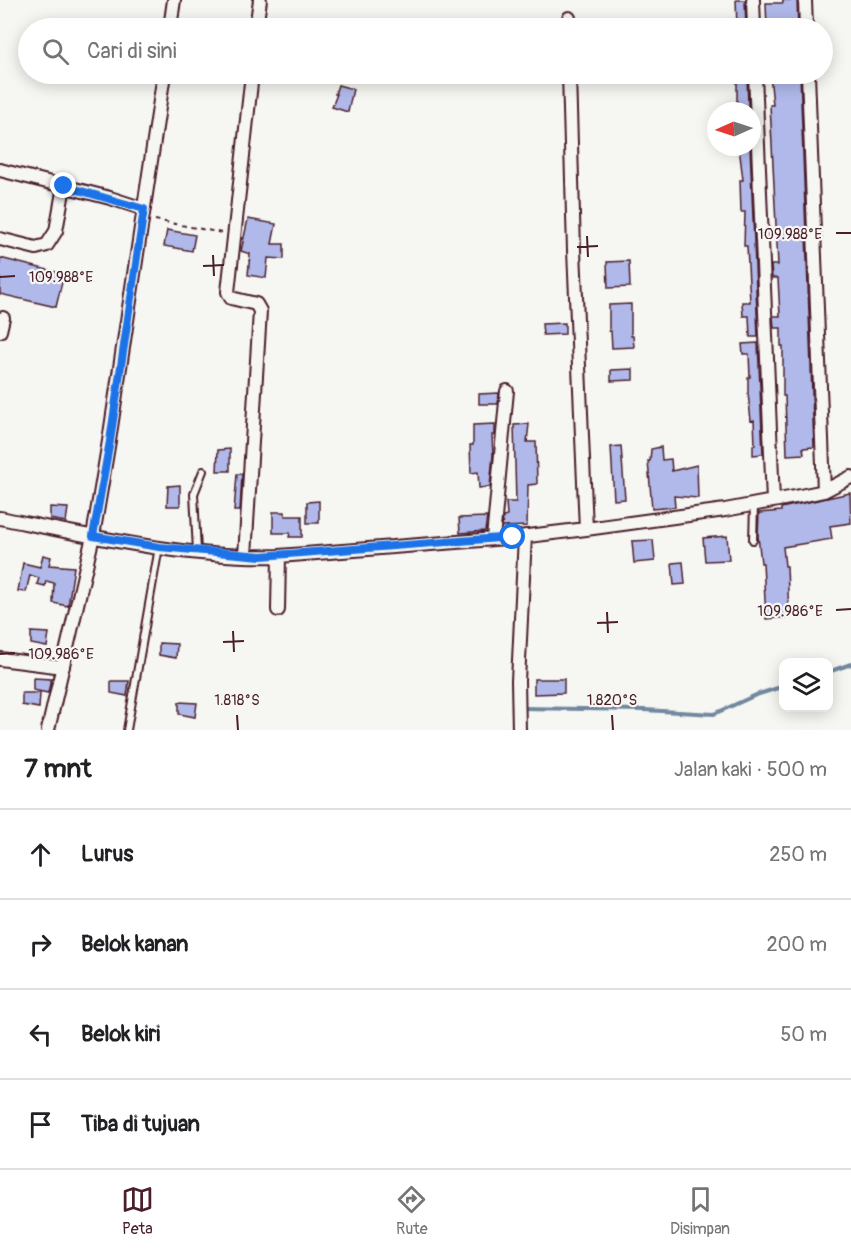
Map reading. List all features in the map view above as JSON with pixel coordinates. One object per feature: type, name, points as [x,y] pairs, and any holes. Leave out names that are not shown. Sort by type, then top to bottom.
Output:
[{"type":"street","points":[[171,18],[174,0]]},
{"type":"street","points":[[257,18],[260,0]]},
{"type":"street","points":[[753,0],[754,18]]},
{"type":"street","points":[[805,0],[806,18]]},
{"type":"street","points":[[48,730],[93,536],[110,441],[163,84]]},
{"type":"street","points":[[245,556],[261,315],[260,308],[256,304],[231,298],[229,295],[251,84]]},
{"type":"street","points":[[569,84],[573,250],[586,529]]},
{"type":"street","points":[[755,84],[773,501]]},
{"type":"street","points":[[808,84],[824,491]]},
{"type":"street","points":[[0,170],[64,186],[144,213]]},
{"type":"street","points":[[0,239],[36,248],[47,245],[56,231],[64,186]]},
{"type":"street","points":[[0,331],[3,318]]},
{"type":"street","points":[[493,539],[507,391]]},
{"type":"street","points":[[0,518],[159,547],[245,556],[279,556],[493,539],[586,529],[773,501],[824,491],[851,477]]},
{"type":"street","points":[[519,730],[518,681],[525,536]]},
{"type":"street","points":[[278,610],[279,556]]},
{"type":"street","points":[[0,659],[65,659]]},
{"type":"lane","points":[[197,551],[194,494],[203,471]]},
{"type":"lane","points":[[753,540],[754,504]]},
{"type":"lane","points":[[127,730],[159,547]]},
{"type":"path","points":[[144,213],[219,233],[235,233]]},
{"type":"building","points":[[736,0],[745,0],[746,18],[737,18]]},
{"type":"building","points":[[783,0],[797,0],[798,18],[767,18],[766,3],[783,3]]},
{"type":"building","points":[[737,84],[747,84],[748,102],[737,102]]},
{"type":"building","points":[[771,84],[800,84],[814,447],[803,448],[804,454],[787,455],[785,396],[783,396],[783,346],[781,346],[781,328],[774,328],[773,316],[780,316],[778,278],[772,278],[771,265],[778,265],[770,105],[773,105]]},
{"type":"building","points":[[338,85],[353,89],[348,112],[332,107]]},
{"type":"building","points":[[740,156],[750,156],[758,337],[750,337],[749,316],[743,316],[742,302],[750,302],[747,246],[744,246],[745,212],[741,212],[740,180],[743,180]]},
{"type":"building","points":[[248,219],[276,224],[272,244],[284,244],[284,259],[268,258],[266,278],[248,275],[250,254],[241,251]]},
{"type":"building","points":[[167,230],[195,235],[192,251],[164,246]]},
{"type":"building","points":[[0,258],[64,274],[56,307],[0,294]]},
{"type":"building","points":[[629,261],[630,287],[608,288],[607,262]]},
{"type":"building","points":[[631,304],[631,336],[633,336],[634,347],[612,348],[611,331],[609,331],[609,305]]},
{"type":"building","points":[[565,323],[565,334],[543,335],[542,324]]},
{"type":"building","points":[[758,343],[763,454],[753,455],[754,420],[751,421],[748,393],[749,354],[743,354],[742,344]]},
{"type":"building","points":[[633,369],[633,380],[611,381],[611,370]]},
{"type":"building","points":[[499,393],[498,404],[479,404],[479,394]]},
{"type":"building","points":[[495,424],[495,435],[492,435],[490,487],[479,488],[478,472],[471,473],[470,445],[473,445],[473,425]]},
{"type":"building","points":[[529,424],[527,442],[536,442],[537,484],[528,485],[527,526],[502,527],[503,517],[507,516],[506,502],[516,502],[514,425]]},
{"type":"building","points":[[621,446],[625,499],[614,500],[611,447]]},
{"type":"building","points":[[661,447],[662,460],[671,459],[672,471],[697,465],[698,498],[674,496],[675,507],[652,509],[648,461],[650,461],[651,449]]},
{"type":"building","points":[[230,449],[230,471],[217,471],[218,450]]},
{"type":"building","points":[[237,474],[242,474],[240,511],[234,511]]},
{"type":"building","points":[[180,485],[180,506],[167,506],[168,486]]},
{"type":"building","points":[[850,493],[851,523],[830,526],[832,539],[783,547],[785,566],[787,566],[789,617],[766,619],[763,563],[761,563],[758,536],[759,513],[781,511],[781,508]]},
{"type":"building","points":[[319,501],[319,523],[307,523],[307,502]]},
{"type":"building","points":[[50,507],[68,508],[66,522],[50,519]]},
{"type":"building","points":[[273,512],[285,512],[285,516],[302,516],[302,537],[289,537],[290,533],[273,533]]},
{"type":"building","points":[[487,517],[485,531],[460,533],[459,518]]},
{"type":"building","points":[[727,536],[729,560],[705,561],[703,538]]},
{"type":"building","points":[[653,540],[655,561],[634,563],[632,541]]},
{"type":"building","points":[[43,555],[51,557],[49,565],[74,567],[68,606],[53,603],[54,583],[46,581],[45,586],[37,584],[39,578],[30,575],[26,592],[18,591],[23,563],[40,567]]},
{"type":"building","points":[[683,562],[685,584],[674,585],[672,563]]},
{"type":"building","points":[[31,632],[49,633],[47,647],[31,644]]},
{"type":"building","points":[[159,643],[177,644],[176,658],[159,655]]},
{"type":"building","points":[[33,678],[51,679],[48,693],[33,690]]},
{"type":"building","points":[[534,679],[564,679],[564,693],[534,694]]},
{"type":"building","points":[[111,681],[129,681],[127,696],[111,693]]},
{"type":"building","points":[[22,693],[40,693],[39,708],[22,705]]},
{"type":"building","points":[[179,702],[197,703],[195,717],[179,714]]},
{"type":"waterway","points":[[833,670],[851,664]]},
{"type":"waterway","points":[[521,708],[644,710],[714,714],[756,695],[779,688]]},
{"type":"route","points":[[64,186],[144,209],[110,441],[93,536],[159,547],[245,556],[378,549],[513,537]]}]
